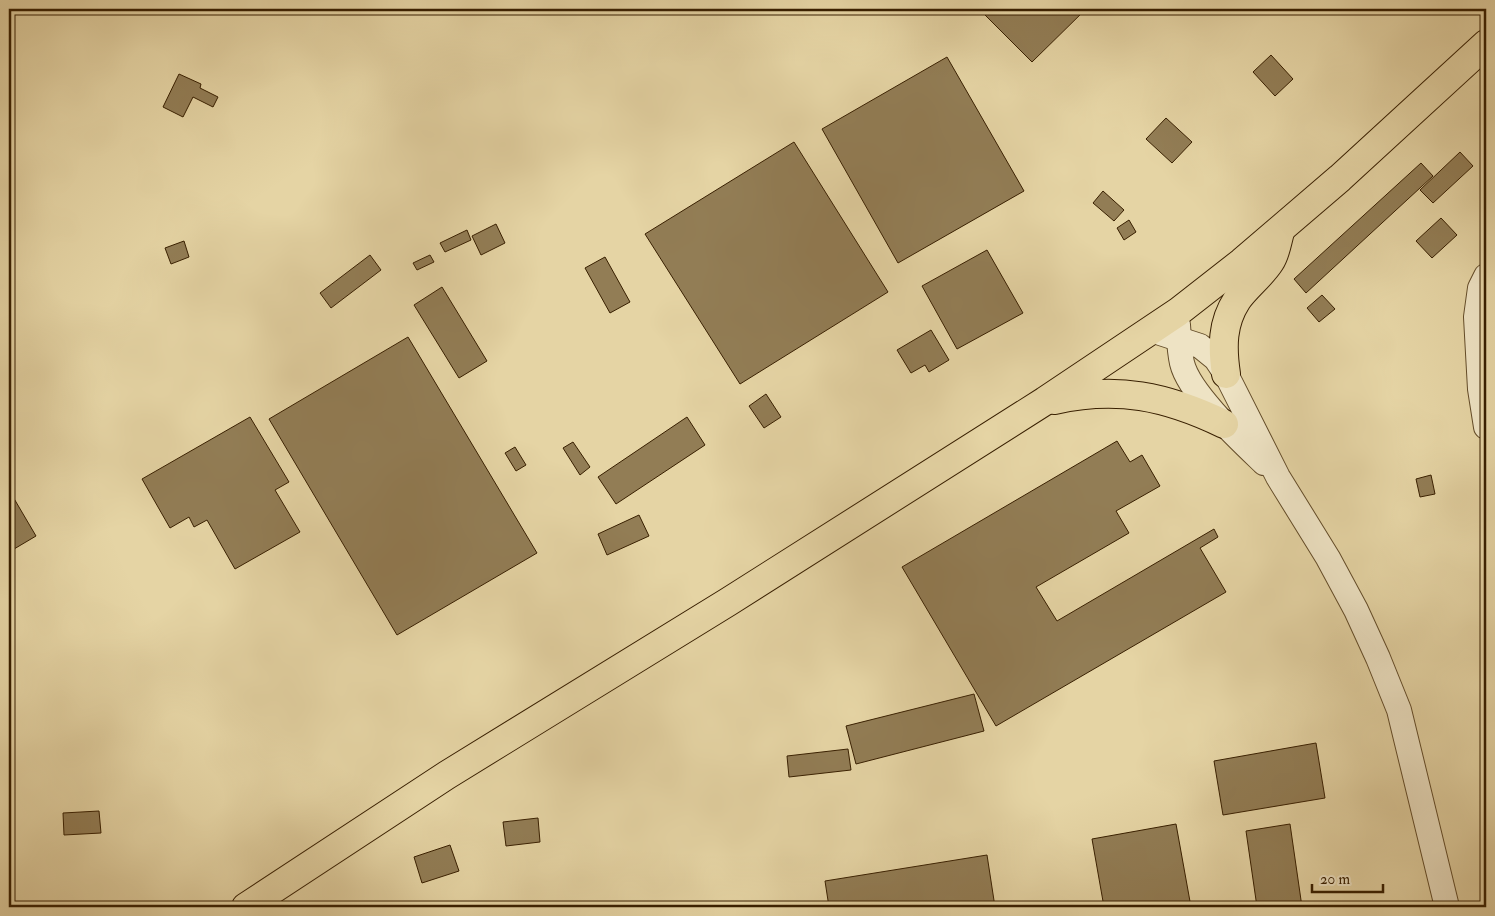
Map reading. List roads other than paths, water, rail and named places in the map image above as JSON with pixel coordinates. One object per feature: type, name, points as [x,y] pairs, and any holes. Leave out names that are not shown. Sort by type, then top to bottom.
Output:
[{"type":"main road","points":[[246,907],[447,775],[728,602],[1045,402],[1178,312],[1242,262],[1340,178],[1486,44]]},
{"type":"main road","points":[[1226,374],[1223,344],[1224,328],[1230,311],[1238,298],[1270,261],[1280,230]]},
{"type":"main road","points":[[1045,402],[1075,395],[1106,393],[1137,395],[1174,403],[1224,424]]},
{"type":"street","points":[[1486,276],[1480,288],[1476,317],[1480,389],[1486,427]]},
{"type":"street","points":[[1178,312],[1182,363],[1190,381],[1224,424],[1278,476]]},
{"type":"street","points":[[1151,330],[1200,346],[1216,359],[1226,374],[1278,476],[1328,558],[1356,610],[1395,701],[1447,907]]}]
